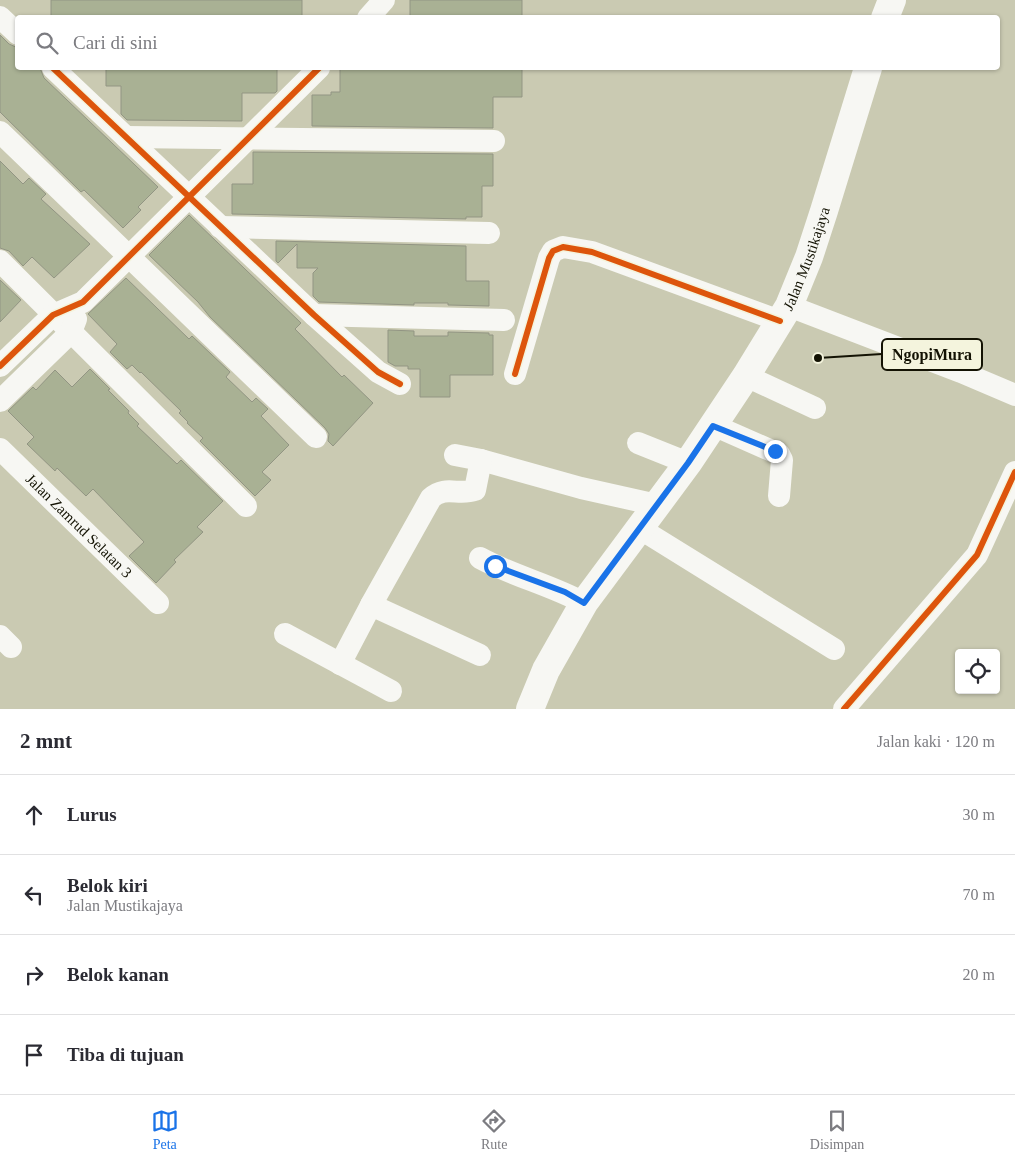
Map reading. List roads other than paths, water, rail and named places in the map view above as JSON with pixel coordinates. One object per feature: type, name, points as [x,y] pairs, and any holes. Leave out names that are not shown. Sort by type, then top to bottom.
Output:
[{"type":"main road","points":[[886,15],[892,0]]},
{"type":"main road","name":"Jalan Mustikajaya","points":[[530,709],[546,670],[584,603],[688,463],[785,313],[824,211],[867,70]]},
{"type":"street","points":[[371,15],[384,0]]},
{"type":"street","points":[[0,18],[15,31]]},
{"type":"street","points":[[54,70],[314,316],[378,372],[400,384]]},
{"type":"street","points":[[0,366],[53,315],[82,302],[317,70]]},
{"type":"street","points":[[0,132],[316,437]]},
{"type":"street","points":[[126,137],[494,141]]},
{"type":"street","points":[[220,226],[489,233]]},
{"type":"street","points":[[515,374],[549,258],[553,251],[563,247],[592,252],[785,313],[961,372],[1015,395]]},
{"type":"street","points":[[0,261],[246,506]]},
{"type":"street","points":[[0,400],[71,332],[82,302]]},
{"type":"street","points":[[314,316],[504,320]]},
{"type":"street","points":[[746,376],[815,408]]},
{"type":"street","points":[[713,426],[779,454],[782,460],[782,467],[779,496]]},
{"type":"street","points":[[638,443],[688,463]]},
{"type":"street","name":"Jalan Zamrud Selatan 3","points":[[0,449],[158,603]]},
{"type":"street","points":[[454,455],[481,460],[581,488],[657,505]]},
{"type":"street","points":[[340,664],[431,498],[441,491],[464,493],[474,490],[481,460]]},
{"type":"street","points":[[844,709],[977,554],[1015,472]]},
{"type":"street","points":[[639,528],[834,649]]},
{"type":"street","points":[[480,558],[495,566],[565,592],[584,603]]},
{"type":"street","points":[[371,605],[480,655]]},
{"type":"street","points":[[285,634],[391,691]]},
{"type":"place","name":"NgopiMura","points":[[818,358]]}]
